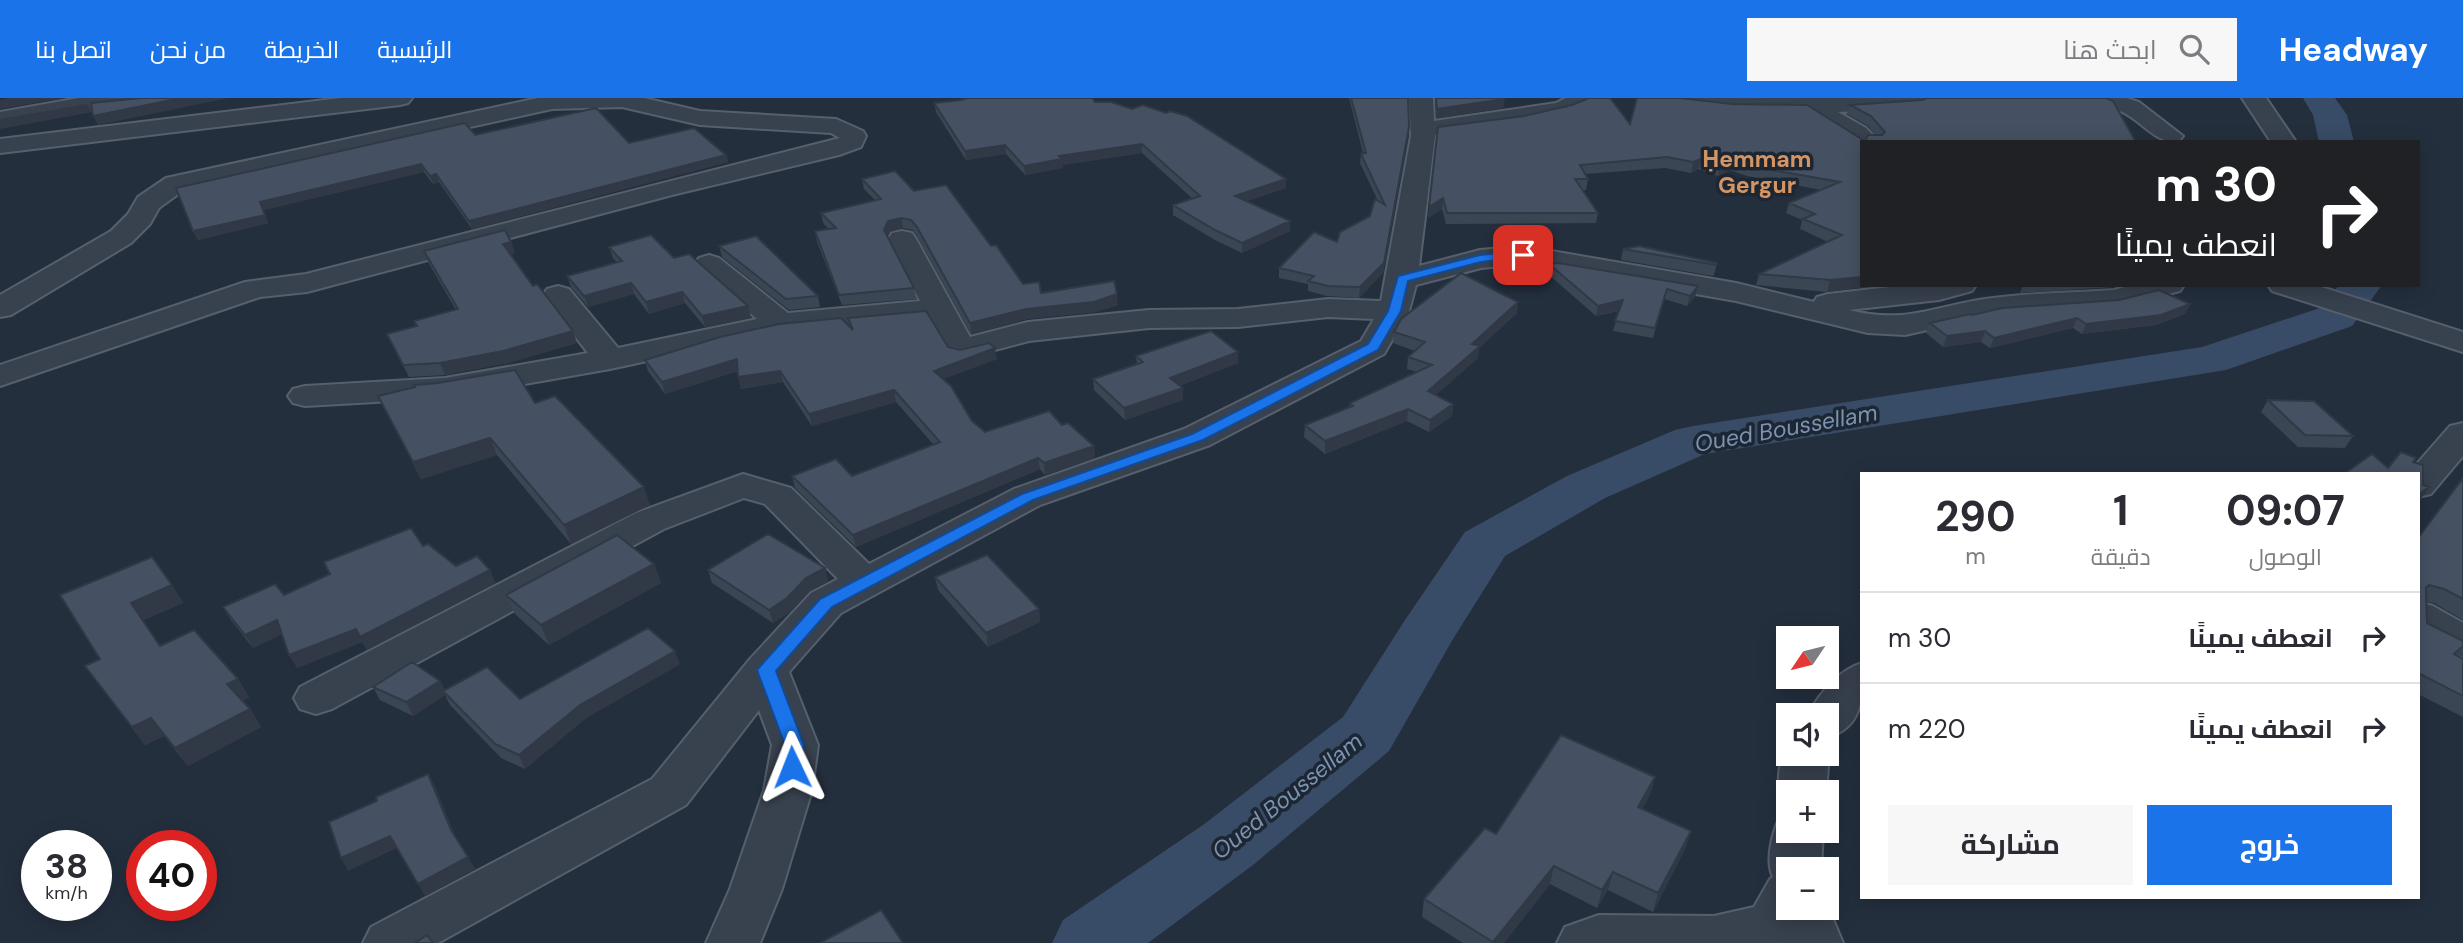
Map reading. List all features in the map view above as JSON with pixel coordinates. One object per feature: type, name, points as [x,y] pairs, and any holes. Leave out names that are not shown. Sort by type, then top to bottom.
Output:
[{"type":"street","points":[[0,103],[26,98]]},
{"type":"street","points":[[0,146],[400,98]]},
{"type":"street","points":[[0,308],[121,237],[140,218],[148,203],[175,184],[227,156],[300,128],[410,98]]},
{"type":"street","points":[[390,943],[669,792],[766,670],[826,603],[1027,497],[1197,437],[1373,347],[1394,311],[1402,279],[1423,130],[1421,98]]},
{"type":"street","points":[[1423,130],[1561,109],[1586,98]]},
{"type":"street","points":[[1668,98],[1721,104],[1811,106],[1916,102],[1924,98]]},
{"type":"street","points":[[2102,98],[2131,107],[2171,136]]},
{"type":"street","points":[[2254,98],[2283,140]]},
{"type":"street","points":[[54,140],[87,116],[156,99]]},
{"type":"street","points":[[0,119],[90,103],[156,99]]},
{"type":"street","points":[[0,376],[256,288],[307,283],[667,188],[830,150],[852,142],[854,136],[836,126],[700,118],[617,99],[555,100],[175,184]]},
{"type":"street","points":[[1811,106],[1865,140]]},
{"type":"street","points":[[902,239],[961,349],[1028,332],[1149,319],[1238,318],[1328,308],[1394,311]]},
{"type":"street","points":[[1402,279],[1480,259],[1523,255],[1624,271],[1868,324],[1905,326],[1986,308],[2114,299],[2161,287]]},
{"type":"street","points":[[709,264],[781,323]]},
{"type":"street","points":[[1795,306],[1939,291],[1954,287]]},
{"type":"street","points":[[2289,287],[2463,342]]},
{"type":"street","points":[[558,295],[610,359]]},
{"type":"street","points":[[305,396],[445,388],[610,359],[781,323],[939,309]]},
{"type":"street","points":[[2420,484],[2463,434]]},
{"type":"street","points":[[316,698],[650,521],[743,485],[778,496],[865,583]]},
{"type":"street","points":[[2420,617],[2463,642]]},
{"type":"street","points":[[733,943],[756,889],[788,790],[795,745],[766,670]]},
{"type":"street","points":[[1839,704],[1860,682]]},
{"type":"street","points":[[1584,943],[1599,938],[1714,939],[1771,925],[1776,916]]},
{"type":"street","points":[[1807,920],[1816,943]]},
{"type":"building","points":[[142,98],[181,98],[93,116],[91,103]]},
{"type":"building","points":[[968,98],[1092,98],[1095,102],[1111,102],[1132,109],[1143,105],[1166,113],[1170,111],[1187,116],[1286,179],[1235,196],[1290,221],[1242,243],[1215,230],[1173,205],[1200,196],[1142,144],[1059,156],[1062,159],[1024,166],[1005,145],[965,151],[934,103]]},
{"type":"building","points":[[1351,98],[1408,98],[1409,127],[1384,263],[1360,287],[1328,286],[1308,281],[1314,276],[1279,268],[1314,232],[1337,242],[1340,232],[1370,216],[1375,199],[1385,205],[1361,154],[1366,153]]},
{"type":"building","points":[[1436,98],[1503,98],[1504,99],[1437,109]]},
{"type":"building","points":[[1589,98],[1610,98],[1630,124],[1637,98],[1807,105],[1863,140],[1860,140],[1860,277],[1830,280],[1759,274],[1842,235],[1803,219],[1815,214],[1789,203],[1840,182],[1749,166],[1732,160],[1720,166],[1701,159],[1693,162],[1667,157],[1580,165],[1588,179],[1575,179],[1598,213],[1447,213],[1443,198],[1429,207],[1438,127],[1524,116],[1572,105]]},
{"type":"building","points":[[1927,98],[2106,98],[2113,101],[2135,140],[1866,140],[1868,135],[1882,135],[1885,132],[1871,116],[1850,105]]},
{"type":"building","points":[[596,108],[629,143],[694,128],[726,155],[469,221],[436,174],[430,176],[421,164],[260,202],[265,215],[193,231],[176,188],[465,123],[475,135]]},
{"type":"building","points":[[895,171],[914,191],[946,185],[991,246],[996,245],[1023,284],[1039,282],[1041,293],[1114,281],[1117,294],[1094,302],[1026,309],[970,323],[917,227],[911,220],[901,218],[888,221],[884,230],[914,288],[839,295],[815,231],[836,228],[821,213],[881,199],[862,179]]},
{"type":"building","points":[[505,230],[511,242],[503,244],[533,286],[537,284],[573,331],[503,351],[440,363],[403,365],[387,334],[417,326],[414,321],[458,309],[424,251]]},
{"type":"building","points":[[651,235],[674,258],[689,254],[748,306],[702,316],[682,292],[646,302],[631,283],[584,296],[567,276],[622,261],[609,247]]},
{"type":"building","points":[[756,236],[818,296],[786,299],[719,246]]},
{"type":"building","points":[[1639,246],[1717,263],[1716,265],[1623,249]]},
{"type":"building","points":[[1558,263],[1698,286],[1690,296],[1667,289],[1655,328],[1615,321],[1623,300],[1598,306],[1549,264]]},
{"type":"building","points":[[1461,273],[1518,302],[1472,344],[1480,346],[1428,391],[1453,404],[1430,420],[1408,409],[1325,441],[1305,425],[1353,406],[1350,403],[1432,365],[1408,357],[1425,342],[1394,332],[1401,319]]},
{"type":"building","points":[[2159,290],[2190,304],[2161,315],[2086,324],[2077,318],[1994,338],[1985,331],[1947,336],[1930,323],[2002,308],[2119,300]]},
{"type":"building","points":[[926,311],[948,347],[960,350],[989,343],[995,348],[934,371],[951,386],[972,421],[985,432],[1049,411],[1062,425],[1068,423],[1094,446],[1044,463],[1038,458],[853,535],[792,476],[836,459],[852,476],[940,442],[894,390],[809,414],[780,371],[738,377],[737,359],[662,382],[645,360],[720,337],[779,324],[841,318],[853,330],[848,318]]},
{"type":"building","points":[[1211,331],[1238,352],[1170,378],[1183,388],[1124,408],[1093,379],[1143,362],[1136,356]]},
{"type":"building","points":[[515,370],[535,403],[555,396],[644,487],[564,525],[490,438],[413,462],[378,396],[415,387],[414,385]]},
{"type":"building","points":[[2268,400],[2314,401],[2353,436],[2305,435]]},
{"type":"building","points":[[2401,452],[2416,458],[2413,462],[2423,465],[2423,485],[2429,487],[2420,494],[2420,472],[2347,472],[2372,454],[2388,468]]},
{"type":"building","points":[[2463,478],[2463,599],[2444,589],[2429,585],[2426,588],[2427,623],[2463,641],[2463,646],[2454,654],[2463,659],[2463,696],[2420,674],[2420,535]]},
{"type":"building","points":[[411,528],[423,546],[428,544],[456,566],[477,556],[490,570],[360,637],[356,629],[289,655],[277,620],[245,635],[223,607],[275,584],[284,595],[330,574],[324,562]]},
{"type":"building","points":[[768,534],[825,568],[806,578],[787,598],[769,610],[708,570]]},
{"type":"building","points":[[617,535],[654,564],[541,625],[506,595]]},
{"type":"building","points":[[987,555],[1039,609],[986,633],[935,577]]},
{"type":"building","points":[[152,557],[172,585],[131,603],[160,646],[194,630],[238,679],[227,684],[250,709],[175,748],[151,718],[132,727],[85,666],[100,659],[60,595]]},
{"type":"building","points":[[648,628],[675,651],[580,705],[519,755],[495,744],[443,691],[487,667],[520,699]]},
{"type":"building","points":[[412,662],[440,681],[406,702],[373,687]]},
{"type":"building","points":[[1561,735],[1655,777],[1638,807],[1691,831],[1658,893],[1613,872],[1602,890],[1554,866],[1493,942],[1424,899],[1485,828],[1496,834]]},
{"type":"building","points":[[428,774],[451,830],[468,857],[418,884],[390,836],[341,858],[329,822]]},
{"type":"building","points":[[881,910],[903,943],[820,943]]},
{"type":"building","points":[[427,935],[433,943],[415,943]]},
{"type":"waterway","name":"Oued Boussellam","points":[[2319,98],[2330,115],[2336,140]]},
{"type":"waterway","name":"Oued Boussellam","points":[[1090,943],[1228,845],[1366,734],[1426,634],[1485,544],[1586,487],[1693,441],[2210,360],[2336,317],[2359,287]]},
{"type":"district","name":"Ḥemmam Gergur","points":[[1757,172]]},
{"type":"route","points":[[792,767],[795,745],[766,670],[826,603],[1027,497],[1197,437],[1373,347],[1394,311],[1402,279],[1480,259],[1523,255]]}]
